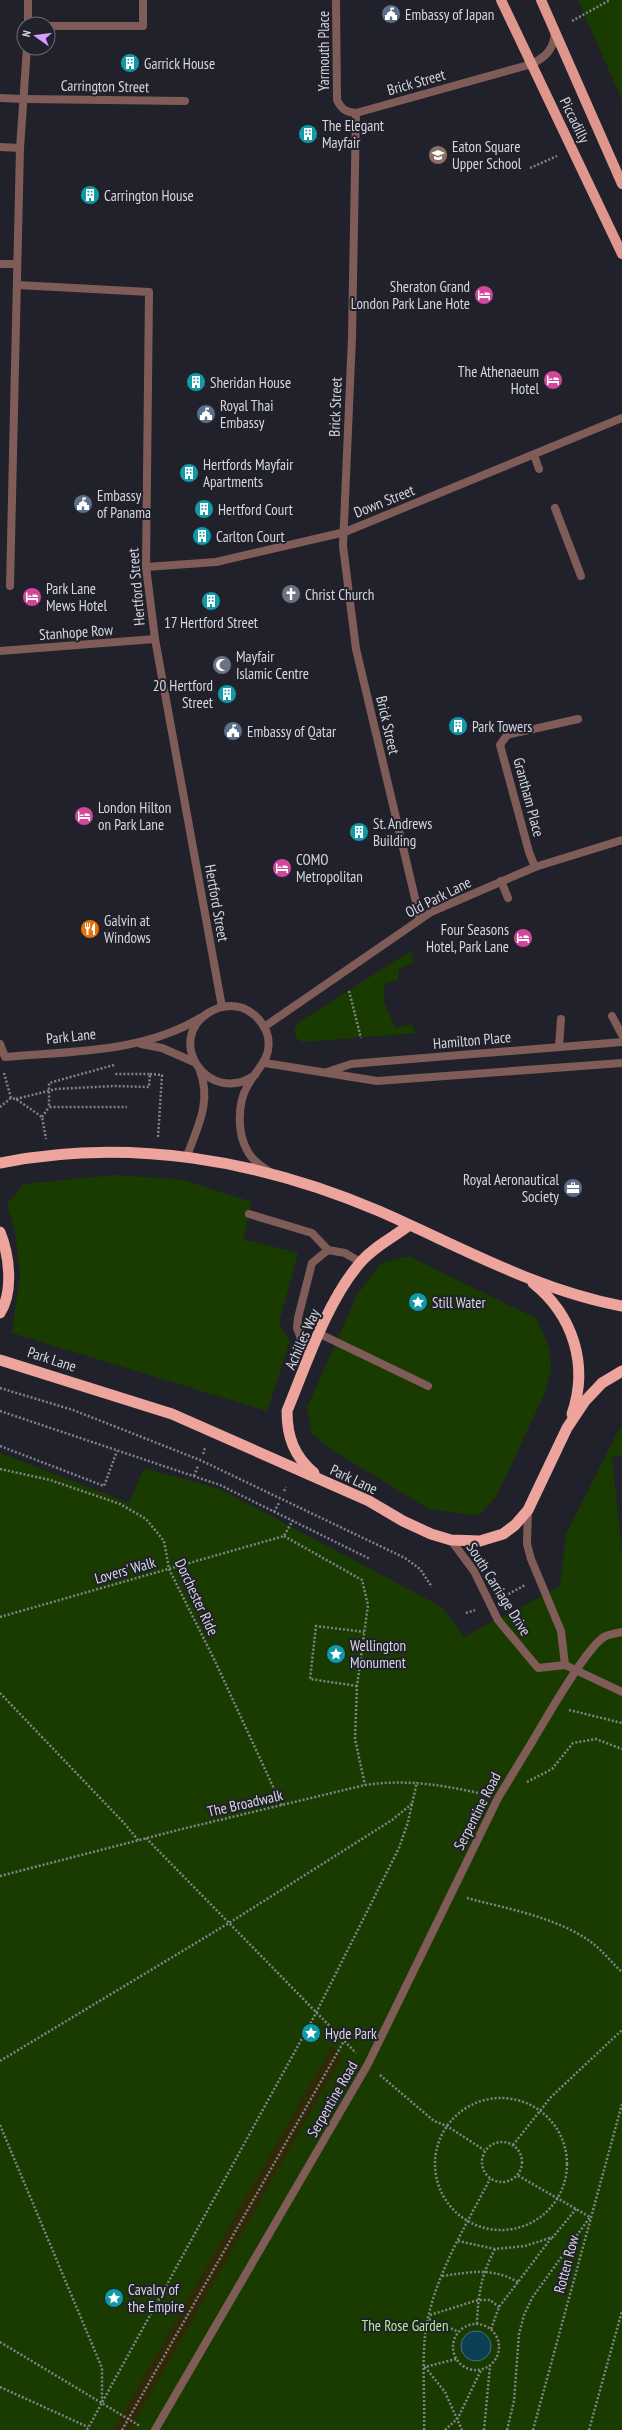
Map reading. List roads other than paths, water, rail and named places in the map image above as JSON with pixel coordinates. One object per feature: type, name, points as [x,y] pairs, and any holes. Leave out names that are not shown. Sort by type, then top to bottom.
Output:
[{"type":"highway","points":[[0,1163],[48,1156],[92,1153],[156,1154],[187,1156],[272,1173],[348,1198],[514,1272],[574,1294],[622,1306]]},
{"type":"highway","name":"Achilles Way","points":[[322,1480],[303,1464],[290,1442],[287,1426],[287,1411],[320,1334],[343,1286],[360,1262],[374,1249],[408,1226]]},
{"type":"highway","points":[[0,1232],[7,1259],[8,1280],[7,1296],[0,1313]]},
{"type":"highway","points":[[514,1272],[547,1294],[569,1325],[579,1367],[579,1386],[567,1428]]},
{"type":"highway","name":"Park Lane","points":[[0,1360],[152,1406],[368,1501],[403,1521],[431,1534],[451,1540],[480,1541],[503,1534],[515,1525],[528,1510],[567,1428],[585,1401],[602,1383],[622,1371]]},
{"type":"main road","name":"Piccadilly","points":[[501,0],[622,254]]},
{"type":"main road","name":"Piccadilly","points":[[540,0],[622,184]]},
{"type":"street","points":[[28,0],[28,16]]},
{"type":"street","points":[[56,26],[143,26],[143,0]]},
{"type":"street","name":"Yarmouth Place","points":[[336,0],[337,100],[340,108],[348,112],[356,113]]},
{"type":"street","name":"Brick Street","points":[[420,919],[356,649],[343,546],[345,532],[356,113],[532,64],[550,52],[554,43],[555,31]]},
{"type":"street","points":[[10,586],[20,148],[25,99],[27,56]]},
{"type":"street","name":"Carrington Street","points":[[0,98],[185,101]]},
{"type":"street","points":[[0,147],[20,148]]},
{"type":"street","points":[[0,264],[17,264]]},
{"type":"street","name":"Hertford Street","points":[[17,285],[149,292],[146,567],[155,639],[222,1007]]},
{"type":"street","name":"Down Street","points":[[146,567],[216,562],[345,532],[534,456],[622,418]]},
{"type":"street","points":[[534,456],[539,468]]},
{"type":"street","points":[[555,508],[581,576]]},
{"type":"street","name":"Stanhope Row","points":[[0,651],[155,639]]},
{"type":"street","name":"Grantham Place","points":[[535,867],[529,852],[500,745],[507,735],[578,719]]},
{"type":"street","name":"Old Park Lane","points":[[264,1027],[420,919],[438,909],[535,867],[622,840]]},
{"type":"street","points":[[501,882],[508,898]]},
{"type":"street","points":[[187,1156],[205,1104],[205,1087],[200,1071],[194,1062],[191,1042],[198,1022],[205,1015],[222,1007],[238,1007],[257,1017],[264,1027],[269,1045],[264,1063],[247,1085],[241,1103],[241,1130],[248,1152],[258,1164],[272,1173]]},
{"type":"street","name":"Park Lane","points":[[0,1044],[5,1058],[140,1043],[178,1030],[205,1015]]},
{"type":"street","points":[[612,1016],[622,1035]]},
{"type":"street","points":[[559,1047],[561,1019]]},
{"type":"street","name":"Hamilton Place","points":[[326,1073],[351,1064],[622,1042]]},
{"type":"street","name":"Park Lane","points":[[140,1043],[162,1048],[194,1062]]},
{"type":"street","name":"Hamilton Place","points":[[264,1063],[353,1079],[377,1081],[622,1063]]},
{"type":"street","points":[[200,1071],[211,1079],[223,1084],[237,1084],[255,1075]]},
{"type":"street","points":[[249,1214],[312,1234],[328,1250],[345,1252],[360,1262]]},
{"type":"street","points":[[309,1359],[297,1328],[298,1318],[312,1263],[328,1250]]},
{"type":"street","points":[[320,1334],[428,1386]]},
{"type":"street","points":[[528,1510],[527,1544],[544,1594],[561,1630],[565,1665],[622,1692]]},
{"type":"street","name":"South Carriage Drive","points":[[451,1540],[474,1571],[498,1620],[521,1650],[538,1668],[565,1665]]},
{"type":"street","name":"Serpentine Road","points":[[155,2430],[368,2064],[498,1798],[577,1671],[604,1637],[622,1632]]},
{"type":"water","points":[[476,2331],[487,2335],[491,2346],[487,2357],[476,2361],[465,2357],[461,2346],[465,2335]]},
{"type":"place","name":"Embassy of Japan","points":[[391,14]]},
{"type":"place","name":"Garrick House","points":[[130,63]]},
{"type":"place","name":"The Elegant Mayfair","points":[[308,134]]},
{"type":"place","name":"Eaton Square Upper School","points":[[438,155]]},
{"type":"place","name":"Carrington House","points":[[90,195]]},
{"type":"place","name":"Sheraton Grand London Park Lane Hote","points":[[484,295]]},
{"type":"place","name":"The Athenaeum Hotel","points":[[553,380]]},
{"type":"place","name":"Sheridan House","points":[[196,382]]},
{"type":"place","name":"Royal Thai Embassy","points":[[206,414]]},
{"type":"place","name":"Hertfords Mayfair Apartments","points":[[189,473]]},
{"type":"place","name":"Embassy of Panama","points":[[83,504]]},
{"type":"place","name":"Hertford Court","points":[[204,509]]},
{"type":"place","name":"Carlton Court","points":[[202,536]]},
{"type":"place","name":"Christ Church","points":[[291,594]]},
{"type":"place","name":"Park Lane Mews Hotel","points":[[32,597]]},
{"type":"place","name":"17 Hertford Street","points":[[211,601]]},
{"type":"place","name":"Mayfair Islamic Centre","points":[[222,665]]},
{"type":"place","name":"20 Hertford Street","points":[[227,694]]},
{"type":"place","name":"Park Towers","points":[[458,726]]},
{"type":"place","name":"Embassy of Qatar","points":[[233,731]]},
{"type":"place","name":"London Hilton on Park Lane","points":[[84,816]]},
{"type":"place","name":"St. Andrews Building","points":[[359,832]]},
{"type":"place","name":"COMO Metropolitan","points":[[282,868]]},
{"type":"place","name":"Galvin at Windows","points":[[90,929]]},
{"type":"place","name":"Four Seasons Hotel, Park Lane","points":[[523,938]]},
{"type":"place","name":"Royal Aeronautical Society","points":[[573,1188]]},
{"type":"place","name":"Still Water","points":[[418,1302]]},
{"type":"place","name":"Wellington Monument","points":[[336,1654]]},
{"type":"place","name":"Hyde Park","points":[[311,2033]]},
{"type":"place","name":"Cavalry of the Empire","points":[[114,2298]]},
{"type":"park label","name":"The Rose Garden","points":[[405,2325]]}]
